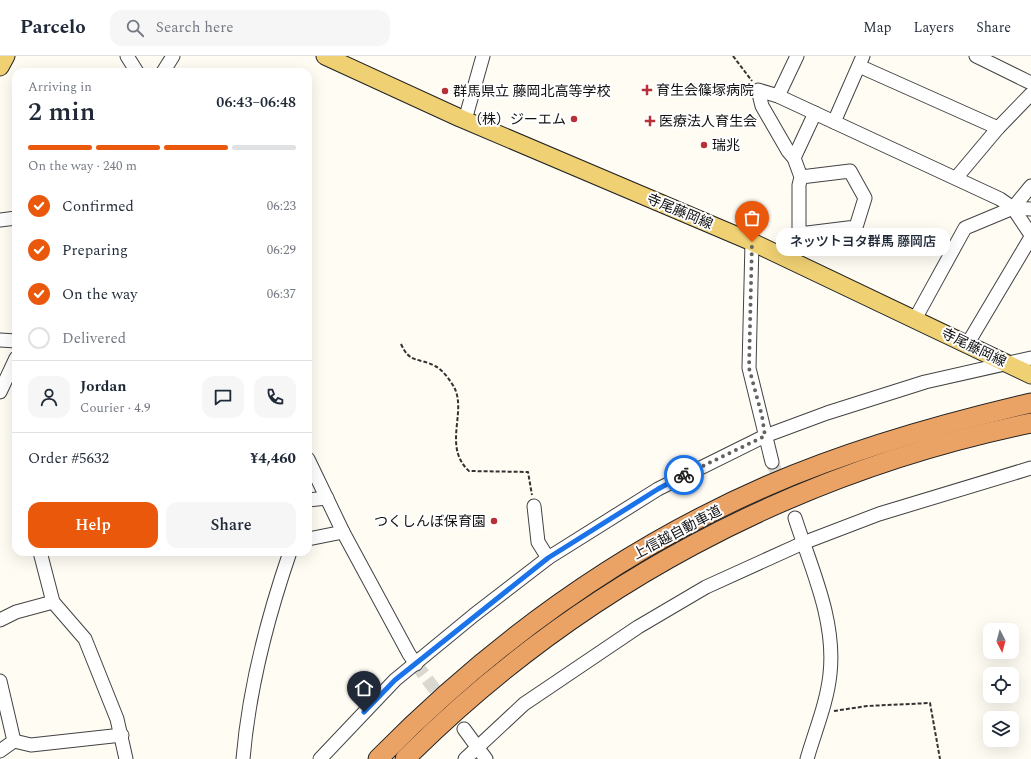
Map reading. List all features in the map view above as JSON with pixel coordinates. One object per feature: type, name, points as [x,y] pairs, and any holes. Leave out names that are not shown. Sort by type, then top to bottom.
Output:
[{"type":"highway","name":"上信越自動車道","points":[[378,759],[443,695],[529,625],[611,568],[669,535],[767,486],[837,459],[927,429],[1031,403]]},
{"type":"highway","name":"上信越自動車道","points":[[405,759],[455,711],[539,641],[623,584],[679,552],[776,504],[825,484],[929,449],[1031,423]]},
{"type":"main road","points":[[0,67],[6,56]]},
{"type":"main road","name":"寺尾藤岡線","points":[[325,56],[465,120],[752,242],[1031,374]]},
{"type":"street","points":[[127,56],[134,68]]},
{"type":"street","points":[[166,68],[173,56]]},
{"type":"street","points":[[465,120],[484,56]]},
{"type":"street","points":[[778,96],[797,56]]},
{"type":"street","points":[[976,56],[1031,83]]},
{"type":"street","points":[[834,122],[861,61],[998,128]]},
{"type":"street","points":[[758,90],[778,96],[956,178],[1000,199],[1013,208],[1031,236],[968,343]]},
{"type":"street","points":[[758,90],[762,106],[788,151],[794,158],[801,177],[799,185],[799,234],[856,227],[865,198],[850,171],[801,177]]},
{"type":"street","points":[[956,178],[998,128],[1031,94]]},
{"type":"street","points":[[794,158],[815,113]]},
{"type":"street","points":[[1013,208],[1031,186]]},
{"type":"street","points":[[915,319],[956,240],[965,228],[1013,208],[1031,209]]},
{"type":"street","points":[[0,220],[12,218]]},
{"type":"street","points":[[752,242],[749,368],[762,416],[765,436],[772,462]]},
{"type":"street","points":[[0,340],[12,342]]},
{"type":"street","points":[[320,759],[395,680],[474,615],[548,558],[658,489],[765,436],[827,413],[926,382],[1031,358]]},
{"type":"street","points":[[0,392],[12,366]]},
{"type":"street","points":[[312,467],[343,532],[409,654],[416,664]]},
{"type":"street","points":[[465,759],[524,704],[638,627],[706,587],[803,543],[927,498],[1031,468]]},
{"type":"street","points":[[312,500],[327,498]]},
{"type":"street","points":[[534,506],[538,542],[548,558]]},
{"type":"street","points":[[795,518],[829,628],[830,674],[822,712],[807,759]]},
{"type":"street","points":[[312,539],[343,532]]},
{"type":"street","points":[[41,556],[53,602],[85,639],[118,719],[126,759]]},
{"type":"street","points":[[243,759],[245,734],[264,633],[289,556]]},
{"type":"street","points":[[0,620],[16,612],[53,602]]},
{"type":"street","points":[[0,681],[5,745],[31,746],[122,735]]},
{"type":"street","points":[[464,729],[486,759]]},
{"type":"path","points":[[733,56],[758,90]]},
{"type":"path","points":[[401,344],[405,354],[413,360],[434,365],[441,369],[454,389],[458,402],[455,435],[462,464],[469,471],[528,472],[534,506]]},
{"type":"path","points":[[822,712],[867,706],[930,703],[940,759]]},
{"type":"tunnel","points":[[772,462],[795,518]]},
{"type":"tunnel","points":[[416,664],[464,729]]},
{"type":"way so far","points":[[684,475],[765,436],[762,416],[749,368],[752,242]]},
{"type":"place","name":"育生会篠塚病院","points":[[647,90]]},
{"type":"place","name":"群馬県立 藤岡北高等学校","points":[[445,91]]},
{"type":"place","name":"（株）ジーエム","points":[[574,119]]},
{"type":"place","name":"医療法人育生会","points":[[650,121]]},
{"type":"place","name":"瑞兆","points":[[704,145]]},
{"type":"place","name":"ネッツトヨタ群馬 藤岡店","points":[[752,242]]},
{"type":"place","name":"つくしんぼ保育園","points":[[494,521]]},
{"type":"route","points":[[364,712],[395,680],[474,615],[548,558],[658,489],[684,475]]}]
